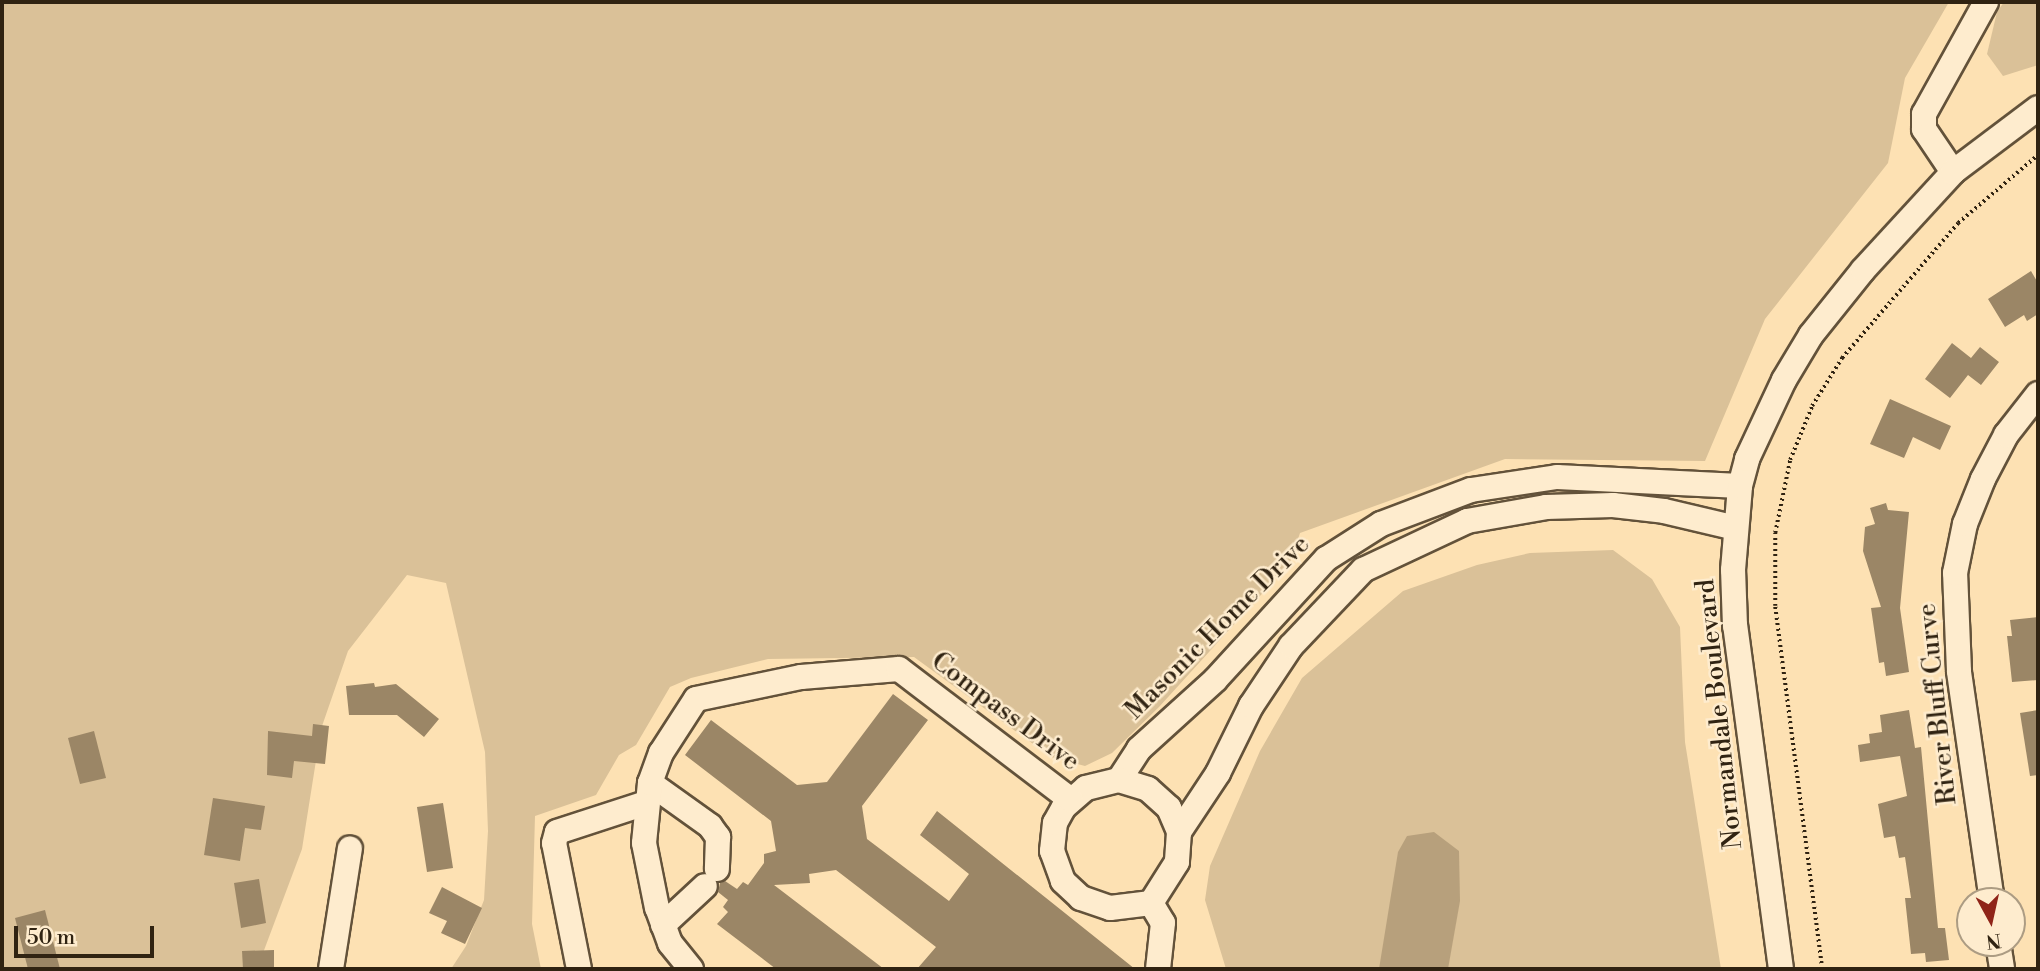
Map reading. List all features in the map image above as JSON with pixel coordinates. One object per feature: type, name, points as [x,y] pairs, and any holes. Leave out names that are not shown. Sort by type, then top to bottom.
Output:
[{"type":"street","points":[[1953,172],[1924,129],[1924,114],[1986,2]]},
{"type":"street","name":"Normandale Boulevard","points":[[1780,969],[1735,626],[1736,528],[1740,486],[1764,420],[1811,335],[1863,270],[1953,172],[2038,108]]},
{"type":"street","name":"River Bluff Curve","points":[[1990,887],[1959,671],[1955,572],[1965,524],[1983,479],[2006,435],[2038,394]]},
{"type":"street","name":"Masonic Home Drive","points":[[1119,780],[1139,749],[1215,680],[1326,559],[1381,524],[1471,490],[1557,477],[1740,486]]},
{"type":"street","points":[[1179,832],[1218,773],[1251,706],[1291,646],[1363,569],[1467,521],[1546,508],[1613,505],[1664,510],[1736,528]]},
{"type":"street","name":"Compass Drive","points":[[691,969],[663,925],[644,843],[648,793],[661,753],[696,699],[801,677],[899,669],[1071,800]]},
{"type":"street","points":[[1119,780],[1148,789],[1169,808],[1179,832],[1177,862],[1151,903],[1110,908],[1081,898],[1063,881],[1053,842],[1055,823],[1071,800],[1086,788],[1119,780]]},
{"type":"street","points":[[579,969],[554,843],[557,832],[648,793],[710,826],[718,837],[711,878],[663,925]]},
{"type":"street","points":[[331,969],[350,848]]},
{"type":"street","points":[[1151,903],[1163,923],[1158,969]]},
{"type":"path","points":[[1822,969],[1775,606],[1775,533],[1790,460],[1812,406],[1842,358],[1958,223],[2038,155]]},
{"type":"shaded area","points":[[2,2],[1949,2],[1905,78],[1888,163],[1765,319],[1705,461],[1505,459],[1300,533],[1290,563],[1159,707],[1112,753],[1085,766],[1051,757],[914,657],[768,659],[691,678],[670,687],[636,745],[619,755],[596,795],[535,816],[532,924],[541,969],[451,969],[466,946],[484,900],[488,831],[485,752],[446,583],[407,575],[348,651],[321,729],[302,849],[257,969],[2,969]]},
{"type":"shaded area","points":[[2004,2],[2038,2],[2038,65],[2003,76],[1987,54],[1997,12]]},
{"type":"shaded area","points":[[1613,550],[1652,579],[1680,627],[1685,742],[1721,969],[1226,969],[1205,900],[1210,866],[1260,751],[1302,678],[1403,591],[1477,565],[1530,553]]},
{"type":"shaded area","points":[[1434,832],[1459,851],[1460,901],[1448,969],[1379,969],[1398,852],[1407,836]]},
{"type":"building","points":[[2031,271],[2038,283],[2038,314],[2027,321],[2024,315],[2005,327],[1988,299]]},
{"type":"building","points":[[1952,343],[1971,358],[1980,347],[1999,362],[1981,385],[1968,375],[1950,398],[1925,379]]},
{"type":"building","points":[[1890,399],[1951,426],[1940,450],[1913,437],[1904,458],[1870,444]]},
{"type":"building","points":[[1886,503],[1888,510],[1909,512],[1900,608],[1909,672],[1886,676],[1884,662],[1879,663],[1871,608],[1881,607],[1863,551],[1865,527],[1875,524],[1870,508]]},
{"type":"building","points":[[2038,617],[2038,680],[2012,682],[2007,636],[2012,636],[2010,620]]},
{"type":"building","points":[[374,683],[375,687],[396,684],[439,719],[424,737],[397,715],[349,715],[346,686]]},
{"type":"building","points":[[893,694],[928,720],[862,806],[867,839],[949,901],[969,874],[920,835],[937,811],[1135,969],[917,969],[936,947],[836,870],[809,874],[810,883],[774,885],[884,969],[776,969],[717,924],[728,912],[723,907],[728,900],[718,892],[720,883],[725,881],[737,889],[743,882],[748,885],[764,863],[764,854],[776,851],[771,821],[685,755],[711,720],[797,785],[827,782]]},
{"type":"building","points":[[1909,710],[1915,748],[1921,747],[1938,928],[1945,928],[1949,960],[1926,962],[1925,953],[1911,954],[1905,898],[1911,898],[1905,857],[1899,858],[1895,836],[1884,838],[1878,804],[1907,796],[1900,756],[1860,762],[1858,745],[1870,743],[1869,734],[1882,732],[1880,715]]},
{"type":"building","points":[[2038,710],[2038,775],[2030,776],[2020,713]]},
{"type":"building","points":[[313,724],[329,726],[325,764],[294,761],[292,778],[267,775],[268,731],[312,736]]},
{"type":"building","points":[[94,731],[106,778],[80,784],[68,738]]},
{"type":"building","points":[[213,798],[265,806],[261,830],[245,828],[240,861],[204,855]]},
{"type":"building","points":[[443,803],[453,868],[427,872],[417,807]]},
{"type":"building","points":[[259,879],[266,923],[241,928],[234,883]]},
{"type":"building","points":[[442,887],[482,908],[465,944],[441,933],[447,921],[429,913]]},
{"type":"building","points":[[45,910],[60,969],[28,969],[15,918]]},
{"type":"building","points":[[274,950],[274,969],[243,969],[242,951]]}]
